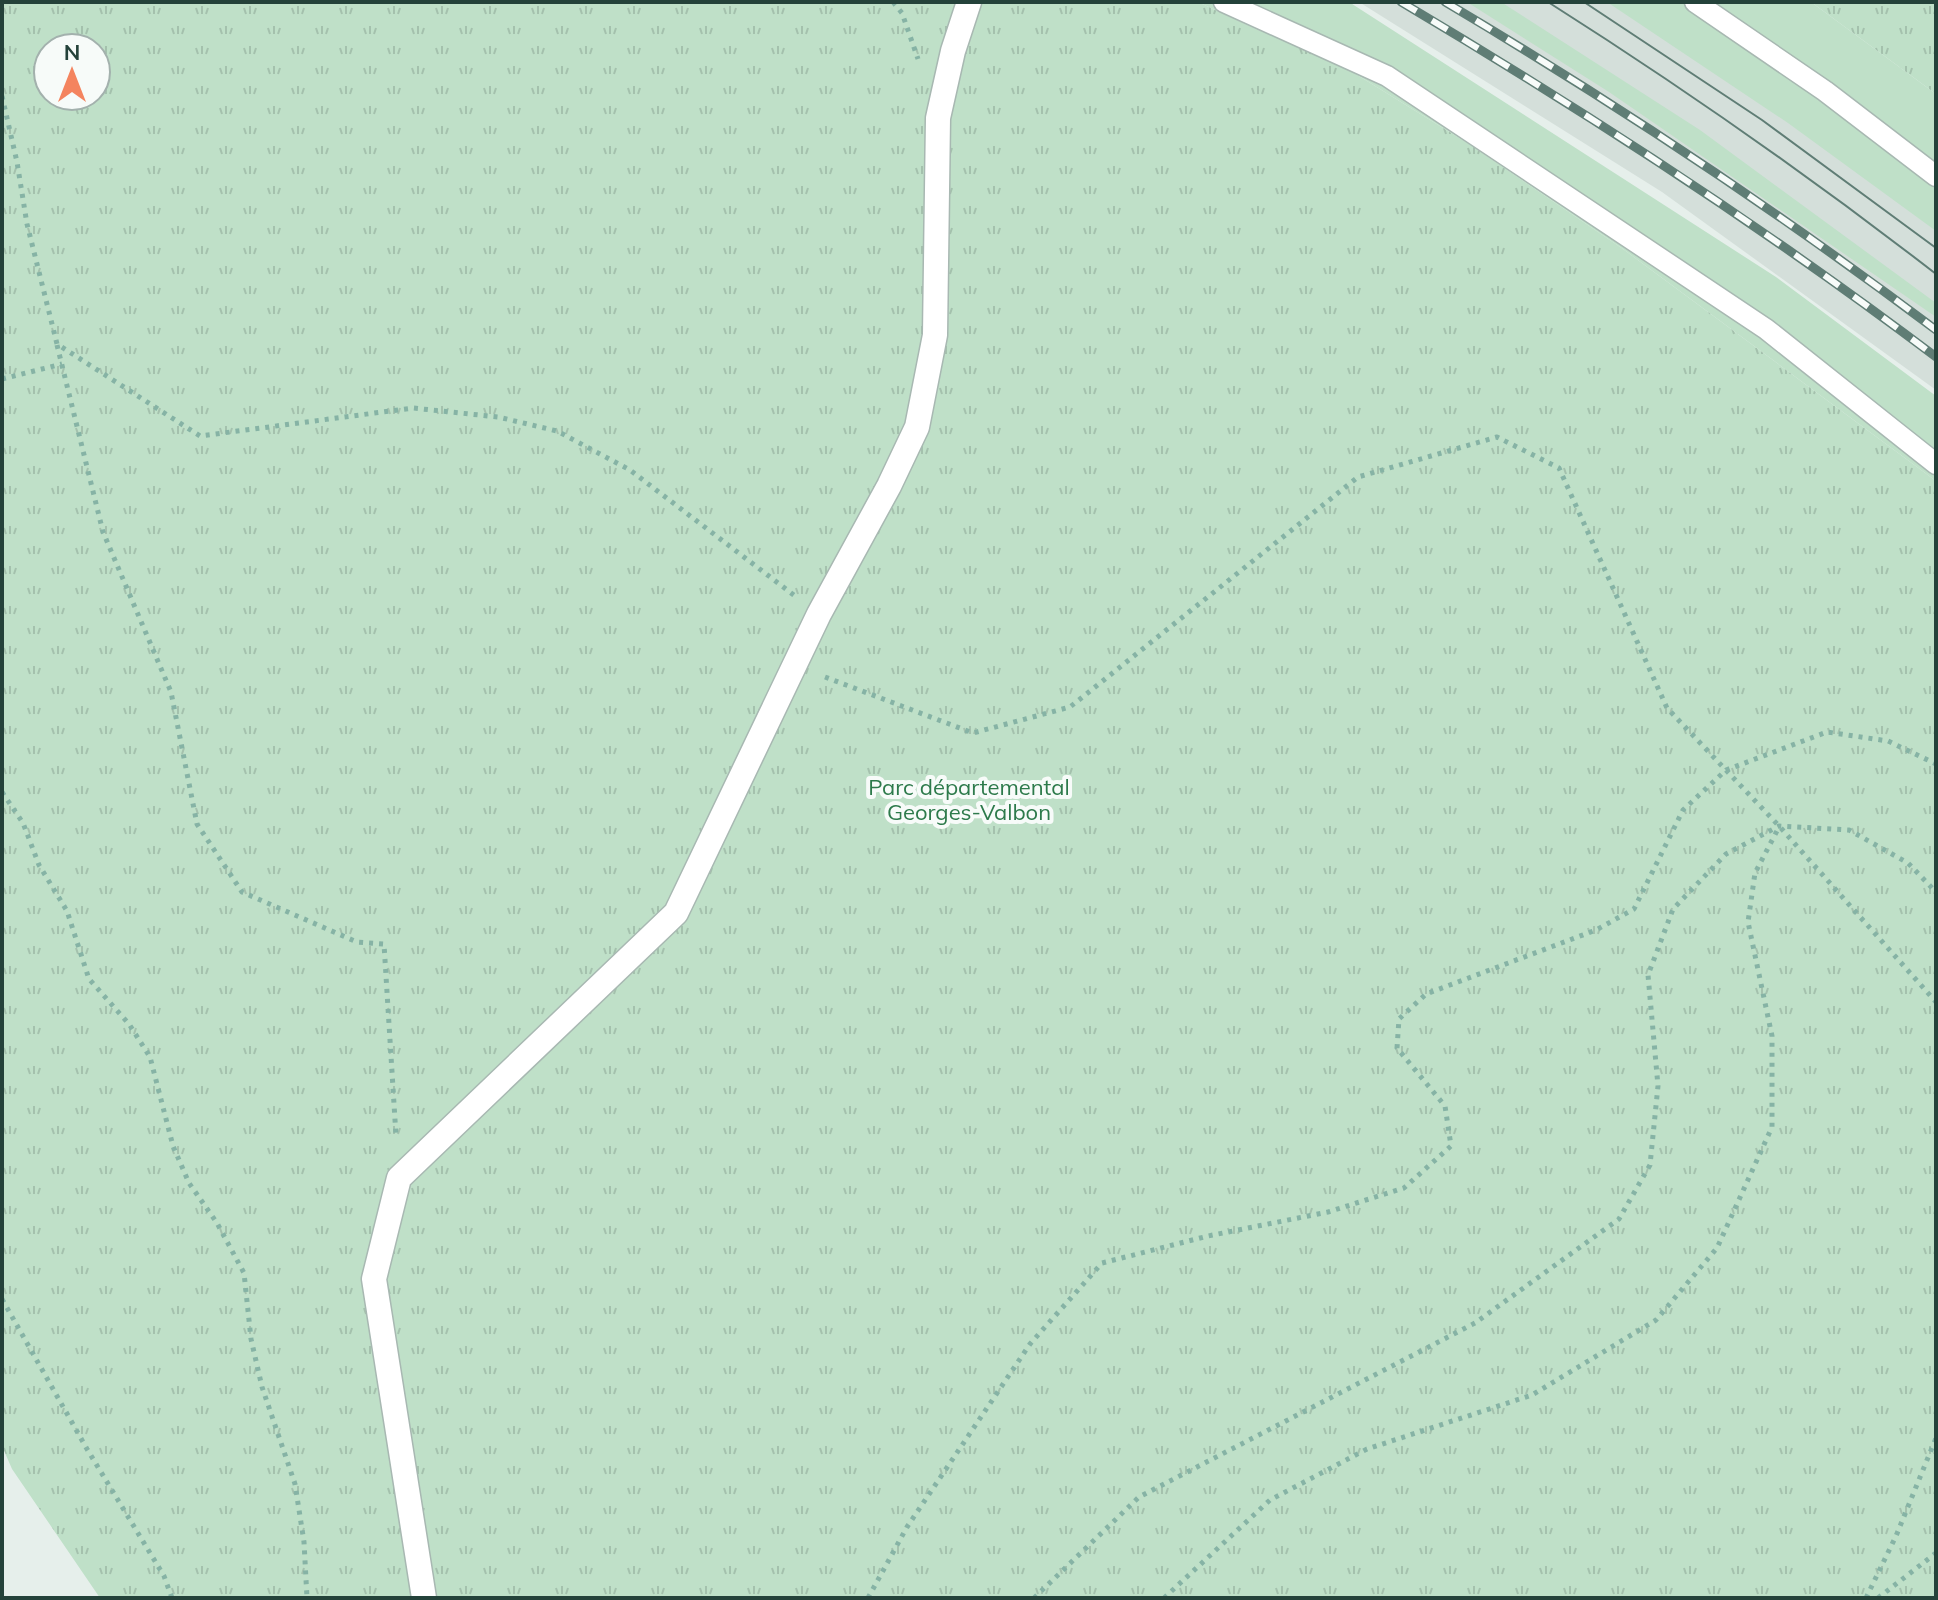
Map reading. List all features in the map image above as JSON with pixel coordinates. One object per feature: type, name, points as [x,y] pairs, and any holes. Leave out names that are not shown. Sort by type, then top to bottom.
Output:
[{"type":"street","points":[[424,1598],[374,1279],[399,1178],[676,913],[819,614],[889,486],[917,427],[935,335],[938,118],[953,51],[969,2]]},
{"type":"lane","points":[[1224,2],[1387,76],[1766,329],[1936,464]]},
{"type":"lane","points":[[1695,2],[1825,91],[1936,176]]},
{"type":"path","points":[[2,96],[27,224],[103,532],[171,692],[197,824],[242,892],[357,942],[384,944],[399,1178]]},
{"type":"path","points":[[57,344],[200,436],[413,408],[498,417],[557,431],[630,470],[819,614]]},
{"type":"path","points":[[2,379],[62,364]]},
{"type":"path","points":[[795,666],[973,733],[1070,707],[1358,477],[1497,437],[1559,468],[1667,708],[1779,826],[1936,1002]]},
{"type":"path","points":[[868,1598],[907,1527],[1030,1344],[1102,1263],[1208,1236],[1328,1212],[1404,1188],[1451,1146],[1445,1106],[1397,1048],[1399,1019],[1426,994],[1596,930],[1634,909],[1683,810],[1726,770],[1827,732],[1888,741],[1936,764]]},
{"type":"path","points":[[2,792],[23,823],[39,865],[67,911],[89,979],[129,1024],[150,1057],[178,1158],[189,1183],[217,1223],[244,1273],[251,1339],[262,1387],[295,1484],[304,1542],[307,1598]]},
{"type":"path","points":[[1164,1598],[1270,1500],[1367,1449],[1532,1395],[1656,1320],[1717,1248],[1772,1127],[1772,1036],[1748,922],[1755,873],[1779,826]]},
{"type":"path","points":[[1034,1598],[1139,1497],[1475,1323],[1619,1219],[1650,1165],[1658,1086],[1648,975],[1673,909],[1726,854],[1779,826],[1849,830],[1908,863],[1936,892]]},
{"type":"path","points":[[2,1299],[164,1576],[172,1598]]},
{"type":"path","points":[[1866,1598],[1896,1536],[1936,1438]]},
{"type":"path","points":[[1878,1598],[1936,1553]]},
{"type":"shaded area","points":[[1359,2],[1677,2],[1936,184],[1936,390],[1662,192]]},
{"type":"green space","name":"Parc départemental Georges-Valbon","points":[[2,2],[1198,2],[1258,30],[1312,47],[1469,144],[1623,249],[1936,481],[1936,1598],[100,1598],[12,1469],[2,1446]]},
{"type":"green space","points":[[1198,2],[1349,2],[1776,277],[1936,396],[1936,481],[1623,249],[1469,144],[1312,47],[1258,30]]},
{"type":"green space","points":[[1467,2],[1501,2],[1700,130],[1936,303],[1936,317],[1609,92]]},
{"type":"green space","points":[[1607,2],[1811,2],[1936,94],[1936,231],[1788,123]]},
{"type":"green space","points":[[1811,2],[1936,2],[1936,94]]},
{"type":"tram line","points":[[1548,2],[1745,134],[1936,274]]},
{"type":"tram line","points":[[1584,2],[1762,120],[1936,248]]},
{"type":"railway","points":[[1401,2],[1673,172],[1806,262],[1936,357]]},
{"type":"railway","points":[[1445,2],[1695,159],[1936,330]]}]
